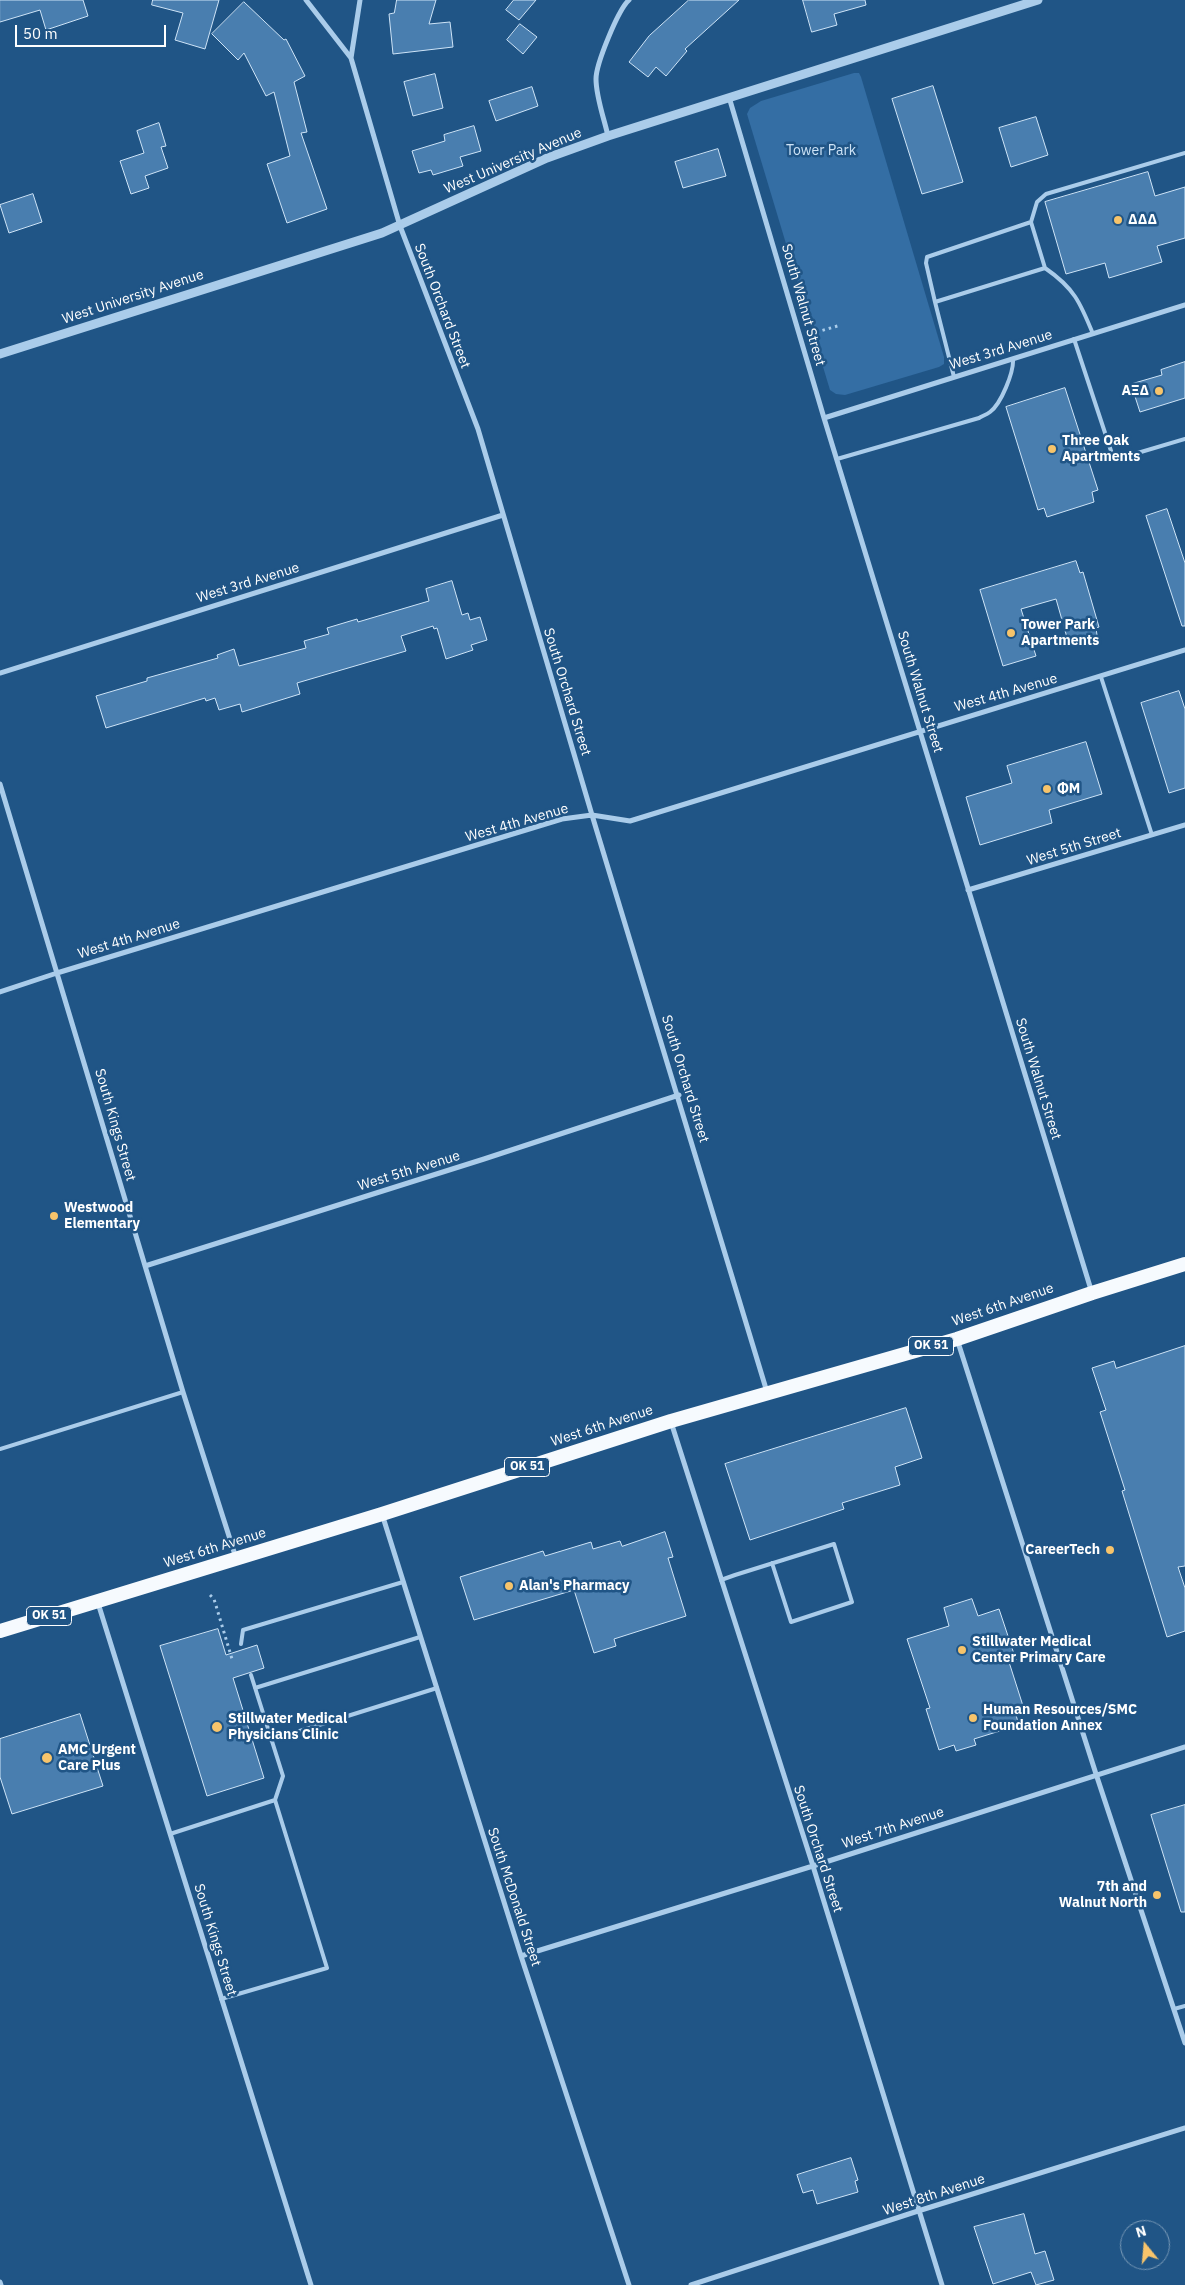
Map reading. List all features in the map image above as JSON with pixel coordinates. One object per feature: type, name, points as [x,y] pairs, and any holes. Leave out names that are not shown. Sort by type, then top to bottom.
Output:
[{"type":"highway","name":"West 6th Avenue","points":[[0,1631],[382,1514],[671,1421],[956,1339],[1185,1264]]},
{"type":"street","points":[[306,0],[351,58]]},
{"type":"street","name":"South Orchard Street","points":[[360,0],[351,58],[400,226],[478,429],[592,815],[679,1095],[768,1392]]},
{"type":"street","points":[[608,136],[596,78],[610,31],[628,0]]},
{"type":"street","name":"West University Avenue","points":[[0,354],[400,226],[547,158],[608,136],[1038,0]]},
{"type":"street","name":"South Walnut Street","points":[[729,97],[824,418],[1092,1293]]},
{"type":"street","name":"West 3rd Avenue","points":[[824,418],[1185,305]]},
{"type":"street","name":"West 3rd Avenue","points":[[0,673],[503,515]]},
{"type":"street","name":"West 4th Avenue","points":[[0,992],[56,973],[562,819],[592,815],[630,821],[920,730],[1101,677],[1185,650]]},
{"type":"street","name":"South Kings Street","points":[[0,784],[183,1392],[236,1558]]},
{"type":"street","name":"West 5th Street","points":[[968,890],[1185,825]]},
{"type":"street","name":"West 5th Avenue","points":[[145,1266],[679,1095]]},
{"type":"street","points":[[956,1339],[1185,2043]]},
{"type":"street","name":"South Orchard Street","points":[[671,1421],[813,1866],[942,2285]]},
{"type":"street","name":"South McDonald Street","points":[[382,1514],[521,1956],[629,2285]]},
{"type":"street","name":"South Kings Street","points":[[97,1601],[312,2285]]},
{"type":"street","name":"West 7th Avenue","points":[[521,1956],[813,1866],[1185,1747]]},
{"type":"street","name":"West 8th Avenue","points":[[691,2285],[918,2211],[1185,2128]]},
{"type":"lane","points":[[1093,334],[1081,304],[1072,290],[1045,268],[1031,222],[1037,202],[1046,194],[1185,153]]},
{"type":"lane","points":[[954,377],[934,302],[926,263],[927,257],[1031,222]]},
{"type":"lane","points":[[934,302],[1045,268]]},
{"type":"lane","points":[[1074,339],[1114,460],[1185,439]]},
{"type":"lane","points":[[837,459],[979,418],[991,412],[1007,386],[1014,368],[1013,359]]},
{"type":"lane","points":[[1101,677],[1152,835]]},
{"type":"lane","points":[[0,1449],[183,1392]]},
{"type":"lane","points":[[721,1580],[772,1563],[834,1544],[852,1602],[791,1622],[772,1563]]},
{"type":"lane","points":[[241,1644],[243,1630],[403,1582]]},
{"type":"lane","points":[[255,1688],[420,1636]]},
{"type":"lane","points":[[221,1999],[327,1968],[275,1800],[283,1776],[251,1675]]},
{"type":"lane","points":[[271,1740],[436,1688]]},
{"type":"lane","points":[[170,1834],[275,1800]]},
{"type":"lane","points":[[1174,2009],[1185,2006]]},
{"type":"path","points":[[801,337],[840,325]]},
{"type":"path","points":[[210,1595],[214,1599],[232,1659]]},
{"type":"green space","name":"Tower Park","points":[[859,73],[861,77],[944,357],[944,364],[845,395],[836,394],[830,390],[747,114],[750,108],[761,101]]},
{"type":"building","points":[[0,0],[83,0],[88,16],[46,30],[40,10],[0,22]]},
{"type":"building","points":[[153,0],[219,0],[205,49],[175,40],[183,13],[152,5]]},
{"type":"building","points":[[397,0],[436,0],[429,24],[450,22],[453,47],[393,54],[389,14],[394,13]]},
{"type":"building","points":[[514,0],[536,0],[519,20],[506,10]]},
{"type":"building","points":[[689,0],[739,0],[685,49],[687,51],[666,76],[656,67],[648,77],[629,62],[649,36]]},
{"type":"building","points":[[803,0],[865,0],[866,5],[834,14],[837,25],[812,32]]},
{"type":"building","points":[[244,2],[284,40],[286,39],[305,76],[294,82],[307,132],[301,133],[327,209],[287,223],[267,164],[290,156],[274,92],[266,96],[244,53],[238,60],[212,34]]},
{"type":"building","points":[[520,24],[537,37],[523,54],[507,40]]},
{"type":"building","points":[[435,74],[443,108],[413,116],[404,82]]},
{"type":"building","points":[[933,86],[963,182],[922,194],[892,99]]},
{"type":"building","points":[[532,87],[538,106],[496,121],[489,101]]},
{"type":"building","points":[[1036,117],[1048,155],[1011,167],[999,128]]},
{"type":"building","points":[[159,123],[166,146],[161,147],[168,168],[145,176],[149,188],[131,194],[120,161],[144,153],[137,131]]},
{"type":"building","points":[[474,126],[481,151],[460,157],[463,166],[433,175],[431,170],[419,173],[412,151],[445,141],[444,135]]},
{"type":"building","points":[[718,149],[726,176],[683,188],[675,162]]},
{"type":"building","name":"ΔΔΔ","points":[[1148,172],[1155,196],[1185,187],[1185,238],[1157,246],[1162,262],[1109,278],[1105,263],[1066,274],[1045,202]]},
{"type":"building","points":[[33,194],[42,222],[9,233],[0,205]]},
{"type":"building","name":"ΑΞΔ","points":[[1185,362],[1185,398],[1140,412],[1131,384],[1162,375],[1161,370]]},
{"type":"building","name":"Three Oak Apartments","points":[[1065,388],[1098,490],[1092,492],[1094,502],[1047,517],[1044,508],[1038,510],[1006,407]]},
{"type":"building","points":[[1167,509],[1185,563],[1185,626],[1182,626],[1146,516]]},
{"type":"building","points":[[1076,561],[1080,573],[1083,572],[1099,627],[1096,628],[1097,635],[1068,641],[1056,599],[1021,609],[1036,656],[1003,666],[980,590]]},
{"type":"building","points":[[452,581],[462,615],[468,613],[470,620],[480,617],[487,640],[471,645],[473,650],[446,659],[437,628],[434,629],[433,626],[401,636],[406,651],[297,683],[300,694],[242,712],[240,704],[219,710],[215,698],[206,701],[205,698],[106,728],[96,696],[147,681],[147,678],[218,658],[217,655],[234,649],[239,666],[306,648],[304,641],[329,634],[327,628],[357,619],[358,622],[429,601],[426,589]]},
{"type":"building","points":[[1179,691],[1185,709],[1185,788],[1169,793],[1141,703]]},
{"type":"building","name":"ΦΜ","points":[[1086,742],[1102,794],[1049,810],[1052,823],[980,845],[966,797],[1012,783],[1007,766]]},
{"type":"building","points":[[1185,1346],[1185,1566],[1178,1567],[1185,1588],[1185,1631],[1167,1637],[1122,1491],[1125,1490],[1100,1412],[1106,1410],[1092,1368],[1114,1361],[1116,1368]]},
{"type":"building","points":[[906,1408],[922,1458],[895,1467],[900,1485],[842,1503],[844,1509],[750,1540],[725,1464]]},
{"type":"building","points":[[665,1532],[673,1557],[668,1558],[686,1616],[614,1639],[616,1646],[594,1653],[574,1590],[474,1620],[460,1577],[543,1551],[545,1556],[591,1542],[593,1549],[620,1541],[622,1546]]},
{"type":"building","points":[[972,1599],[978,1616],[999,1609],[1016,1660],[1009,1662],[1024,1709],[1015,1712],[1019,1725],[974,1739],[976,1745],[956,1751],[954,1745],[939,1750],[926,1709],[930,1708],[907,1639],[949,1626],[944,1608]]},
{"type":"building","name":"Stillwater Medical Physicians Clinic","points":[[218,1629],[226,1655],[257,1645],[264,1668],[233,1678],[264,1778],[207,1796],[160,1646]]},
{"type":"building","name":"AMC Urgent Care Plus","points":[[80,1714],[103,1786],[12,1814],[0,1777],[0,1739]]},
{"type":"building","points":[[1185,1805],[1185,1912],[1181,1912],[1151,1815]]},
{"type":"building","points":[[851,2158],[858,2180],[855,2181],[858,2192],[817,2204],[813,2190],[803,2193],[797,2175]]},
{"type":"building","points":[[1024,2214],[1035,2254],[1045,2251],[1054,2280],[1036,2285],[1031,2272],[993,2284],[974,2227]]},
{"type":"place","name":"ΔΔΔ","points":[[1118,220]]},
{"type":"place","name":"ΑΞΔ","points":[[1159,391]]},
{"type":"place","name":"Three Oak Apartments","points":[[1052,449]]},
{"type":"place","name":"Tower Park Apartments","points":[[1011,633]]},
{"type":"place","name":"ΦΜ","points":[[1047,789]]},
{"type":"place","name":"Westwood Elementary","points":[[54,1216]]},
{"type":"place","name":"CareerTech","points":[[1110,1550]]},
{"type":"place","name":"Alan's Pharmacy","points":[[509,1586]]},
{"type":"place","name":"Stillwater Medical Center Primary Care","points":[[962,1650]]},
{"type":"place","name":"Human Resources/SMC Foundation Annex","points":[[973,1718]]},
{"type":"place","name":"Stillwater Medical Physicians Clinic","points":[[217,1727]]},
{"type":"place","name":"AMC Urgent Care Plus","points":[[47,1758]]},
{"type":"place","name":"7th and Walnut North","points":[[1157,1895]]}]
